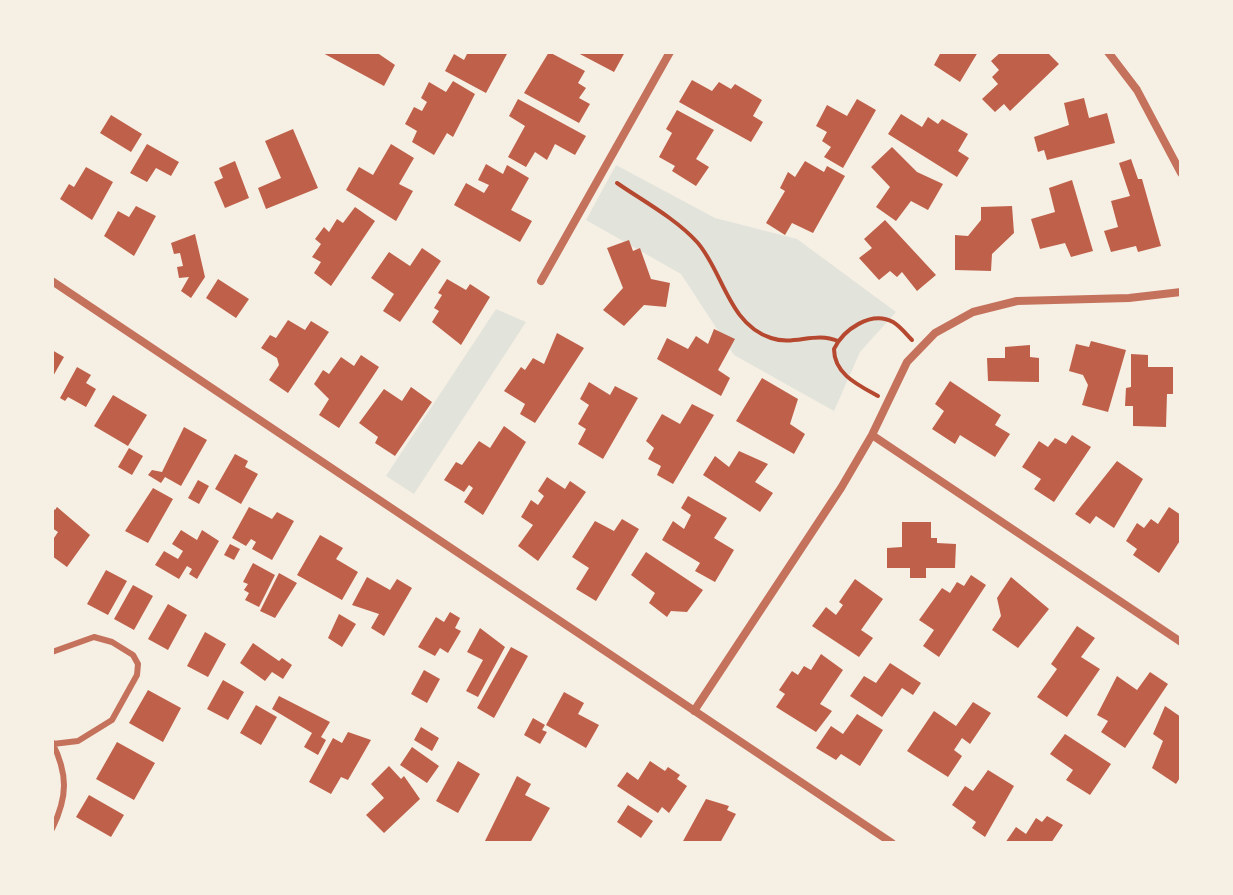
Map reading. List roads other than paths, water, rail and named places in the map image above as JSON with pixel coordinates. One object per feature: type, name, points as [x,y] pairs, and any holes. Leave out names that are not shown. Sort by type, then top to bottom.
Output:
[{"type":"street","points":[[541,281],[670,52]]},
{"type":"street","points":[[1108,52],[1137,90],[1181,173]]},
{"type":"street","points":[[52,281],[892,843]]},
{"type":"street","points":[[694,711],[872,435],[907,362],[920,347],[952,323],[995,305],[1017,301],[1129,298],[1181,292]]},
{"type":"street","points":[[872,435],[1181,642]]},
{"type":"lane","points":[[52,652],[94,637],[112,642],[133,655],[138,664],[137,675],[112,720],[78,741],[52,743],[66,780],[62,808],[52,829]]}]
